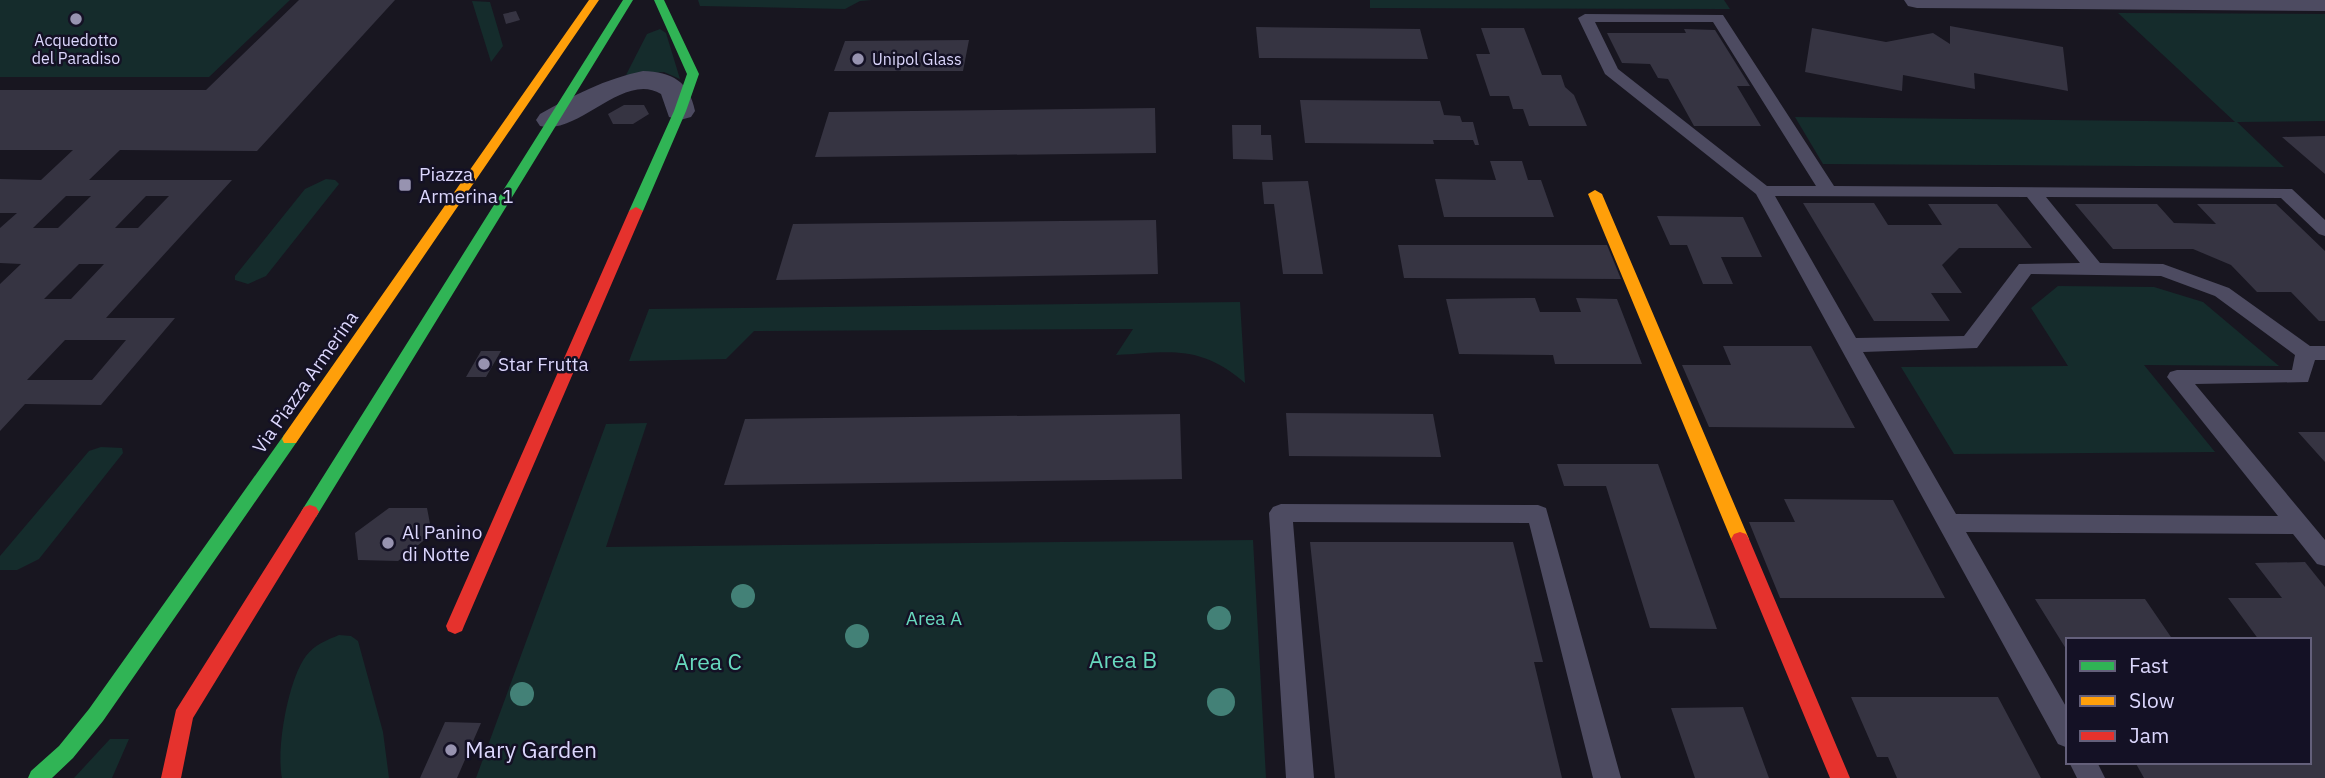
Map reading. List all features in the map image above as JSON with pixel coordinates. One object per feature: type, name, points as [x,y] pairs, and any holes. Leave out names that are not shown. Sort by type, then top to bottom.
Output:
[{"type":"street","name":"Via Piazza Armerina","points":[[38,778],[66,752],[96,715],[594,0]]},
{"type":"street","points":[[172,776],[183,716],[628,0]]},
{"type":"street","points":[[455,626],[680,111],[693,74],[659,0]]},
{"type":"street","points":[[1917,0],[2325,4]]},
{"type":"street","points":[[551,120],[605,90],[652,80],[669,85],[677,95],[680,111]]},
{"type":"street","points":[[1595,194],[1840,778]]},
{"type":"lane","points":[[1828,191],[1718,18],[1586,18],[1611,71],[1763,191],[2066,732]]},
{"type":"lane","points":[[1763,191],[2286,193],[2325,230]]},
{"type":"lane","points":[[2032,192],[2095,269]]},
{"type":"lane","points":[[1849,345],[1970,343],[2026,268],[2163,270],[2222,292],[2316,353],[2301,377],[2177,377],[2325,557]]},
{"type":"lane","points":[[1300,778],[1281,513],[1538,514],[1607,778]]},
{"type":"lane","points":[[1949,523],[2299,525]]},
{"type":"green space","points":[[0,0],[290,0],[209,77],[0,77]]},
{"type":"green space","points":[[698,0],[872,0],[860,1],[845,9],[700,6]]},
{"type":"green space","points":[[1370,0],[1724,0],[1730,9],[1370,8]]},
{"type":"green space","points":[[472,1],[490,2],[503,46],[491,62]]},
{"type":"green space","points":[[2118,13],[2325,14],[2325,121],[2237,122],[2284,167],[1823,164],[1795,117],[2235,122]]},
{"type":"green space","points":[[660,29],[666,33],[680,79],[664,72],[626,75],[647,34]]},
{"type":"green space","points":[[326,179],[335,180],[339,184],[266,276],[248,284],[235,280],[235,276],[305,189]]},
{"type":"green space","points":[[2058,286],[2154,287],[2203,302],[2279,366],[2144,365],[2215,452],[1954,454],[1901,367],[2068,366],[2031,308]]},
{"type":"green space","points":[[1240,302],[1245,383],[1229,370],[1199,356],[1169,352],[1116,355],[1133,329],[754,331],[726,359],[629,361],[649,309]]},
{"type":"green space","points":[[647,423],[606,547],[1253,540],[1266,778],[476,778],[606,424]]},
{"type":"green space","points":[[101,447],[122,448],[123,453],[39,559],[17,570],[0,570],[0,556],[89,451]]},
{"type":"green space","points":[[339,635],[351,636],[358,641],[383,732],[389,778],[282,778],[282,733],[294,681],[309,652]]},
{"type":"green space","points":[[110,739],[129,739],[112,778],[74,778]]},
{"type":"building","points":[[299,0],[395,0],[257,151],[120,150],[89,180],[232,180],[106,318],[175,318],[101,405],[25,404],[0,431],[0,284],[21,264],[0,263],[0,228],[17,213],[0,213],[0,179],[41,180],[73,150],[0,150],[0,90],[206,90]],"holes":[[[66,196],[91,196],[58,228],[33,228]],[[146,196],[169,196],[138,228],[115,228]],[[79,264],[104,264],[71,299],[44,299]],[[65,340],[126,340],[92,380],[27,380]]]},
{"type":"building","points":[[516,11],[520,20],[506,24],[503,14]]},
{"type":"building","points":[[1950,26],[2063,47],[2068,91],[1974,73],[1975,89],[1903,75],[1902,91],[1805,72],[1812,28],[1886,42],[1933,33],[1950,44]]},
{"type":"building","points":[[1256,27],[1420,29],[1428,59],[1259,58]]},
{"type":"building","points":[[1481,28],[1524,28],[1542,75],[1561,75],[1565,87],[1574,95],[1587,126],[1529,126],[1523,109],[1513,109],[1509,96],[1490,96],[1476,54],[1490,54]]},
{"type":"building","points":[[1684,29],[1715,30],[1750,86],[1737,86],[1761,126],[1694,126],[1668,79],[1658,78],[1650,64],[1622,63],[1607,33],[1686,33]]},
{"type":"building","points":[[969,40],[963,71],[834,71],[845,41]]},
{"type":"building","points":[[1300,100],[1440,101],[1444,115],[1460,116],[1462,122],[1473,122],[1479,145],[1475,145],[1473,140],[1433,140],[1434,144],[1305,143]]},
{"type":"building","points":[[624,105],[644,105],[649,114],[633,124],[613,124],[608,114]]},
{"type":"building","points":[[1155,108],[1156,153],[815,157],[829,112]]},
{"type":"building","points":[[1232,125],[1261,125],[1261,135],[1271,135],[1273,160],[1233,159]]},
{"type":"building","points":[[2325,136],[2325,174],[2282,137]]},
{"type":"building","points":[[1490,161],[1522,161],[1528,180],[1541,180],[1554,217],[1444,217],[1435,179],[1496,180]]},
{"type":"building","points":[[1308,181],[1323,274],[1283,274],[1274,204],[1264,204],[1262,182]]},
{"type":"building","points":[[1803,203],[1874,203],[1888,225],[1942,225],[1928,204],[1997,204],[2032,248],[1959,248],[1942,265],[1962,293],[1931,293],[1950,321],[1874,321]]},
{"type":"building","points":[[2075,204],[2157,204],[2174,223],[2216,224],[2197,204],[2276,204],[2325,251],[2325,321],[2319,321],[2291,292],[2257,292],[2231,265],[2193,249],[2113,249]]},
{"type":"building","points":[[1657,216],[1743,217],[1762,257],[1721,257],[1733,284],[1703,284],[1687,245],[1670,245]]},
{"type":"building","points":[[1156,220],[1158,274],[776,280],[793,224]]},
{"type":"building","points":[[1398,245],[1607,245],[1621,279],[1404,278]]},
{"type":"building","points":[[1535,298],[1540,312],[1581,312],[1576,298],[1617,299],[1642,364],[1555,364],[1553,355],[1459,354],[1446,299]]},
{"type":"building","points":[[1723,346],[1811,346],[1855,428],[1709,427],[1682,365],[1731,365]]},
{"type":"building","name":"Star Frutta","points":[[481,351],[501,351],[486,377],[466,377]]},
{"type":"building","points":[[1286,413],[1433,414],[1441,457],[1289,456]]},
{"type":"building","points":[[1180,414],[1182,479],[724,485],[745,419]]},
{"type":"building","points":[[2298,432],[2325,432],[2325,462]]},
{"type":"building","points":[[1557,464],[1658,464],[1717,629],[1650,628],[1606,486],[1564,486]]},
{"type":"building","points":[[1784,499],[1893,500],[1945,598],[1780,598],[1749,522],[1795,522]]},
{"type":"building","name":"Al Panino di Notte","points":[[389,508],[427,508],[432,534],[398,561],[358,560],[355,533]]},
{"type":"building","points":[[1310,542],[1513,542],[1543,662],[1534,662],[1562,778],[1335,778]]},
{"type":"building","points":[[2305,562],[2325,587],[2325,778],[2144,778],[2136,764],[2311,764],[2311,638],[2258,638],[2228,598],[2282,598],[2255,563]]},
{"type":"building","points":[[2035,599],[2145,599],[2172,638],[2066,638],[2066,649]]},
{"type":"building","points":[[1851,697],[1998,697],[2041,778],[1897,778],[1888,757],[1877,757]]},
{"type":"building","points":[[1743,707],[1769,778],[1695,778],[1671,708]]},
{"type":"building","name":"Mary Garden","points":[[445,722],[481,723],[457,778],[420,778]]},
{"type":"traffic: fast","points":[[310,512],[628,0]]},
{"type":"traffic: fast","points":[[636,211],[680,111],[693,74],[659,0]]},
{"type":"traffic: fast","points":[[38,778],[66,752],[96,715],[290,439]]},
{"type":"traffic: slow","points":[[290,439],[594,0]]},
{"type":"traffic: slow","points":[[1595,194],[1740,539]]},
{"type":"traffic: jam","points":[[455,626],[636,211]]},
{"type":"traffic: jam","points":[[171,778],[183,716],[310,512]]},
{"type":"traffic: jam","points":[[1740,539],[1840,778]]},
{"type":"place","name":"Acquedotto del Paradiso","points":[[76,19]]},
{"type":"place","name":"Unipol Glass","points":[[858,59]]},
{"type":"place","name":"Piazza Armerina 1","points":[[405,185]]},
{"type":"place","name":"Star Frutta","points":[[484,364]]},
{"type":"place","name":"Al Panino di Notte","points":[[388,543]]},
{"type":"place","name":"Mary Garden","points":[[451,750]]},
{"type":"park label","name":"Area A","points":[[934,618]]},
{"type":"park label","name":"Area B","points":[[1123,660]]},
{"type":"park label","name":"Area C","points":[[708,662]]}]
